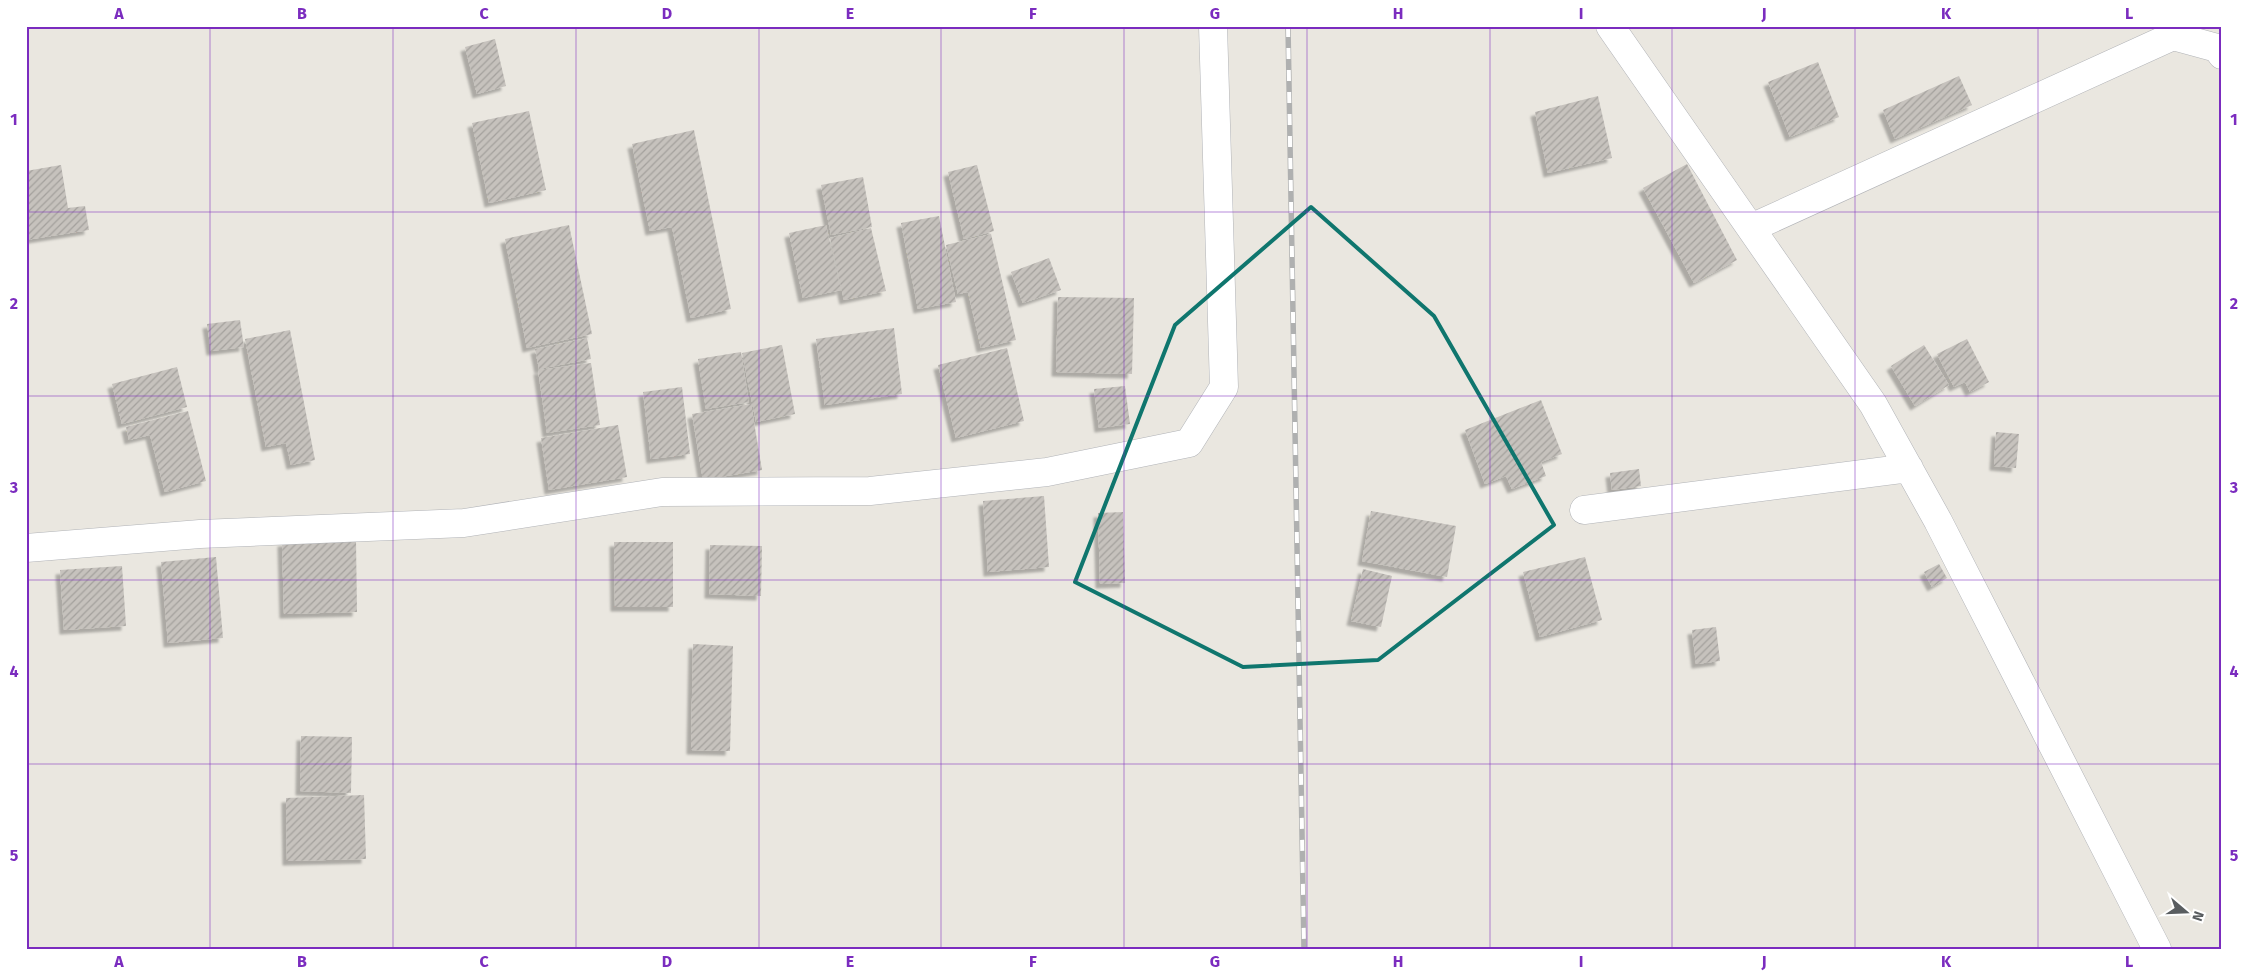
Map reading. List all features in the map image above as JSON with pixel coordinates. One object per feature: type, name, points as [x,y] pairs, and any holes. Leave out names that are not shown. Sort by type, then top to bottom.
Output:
[{"type":"street","points":[[26,548],[200,534],[464,523],[662,492],[870,491],[1046,472],[1189,443],[1224,387],[1212,26]]},
{"type":"street","points":[[1610,26],[1873,404],[1938,521],[2157,949]]},
{"type":"street","points":[[1751,228],[2172,31],[2217,48],[2222,55]]},
{"type":"street","points":[[1584,510],[1909,468]]},
{"type":"highlighted area","points":[[1311,207],[1434,316],[1554,525],[1378,660],[1243,667],[1075,582],[1175,325]]},
{"type":"building","points":[[495,39],[506,86],[477,94],[465,47]]},
{"type":"building","points":[[1818,62],[1839,117],[1790,137],[1768,82]]},
{"type":"building","points":[[1959,76],[1972,105],[1895,139],[1883,110]]},
{"type":"building","points":[[1598,96],[1612,158],[1548,173],[1535,112]]},
{"type":"building","points":[[529,111],[546,190],[489,203],[472,123]]},
{"type":"building","points":[[694,130],[731,309],[691,318],[672,227],[650,231],[632,144]]},
{"type":"building","points":[[1687,164],[1737,260],[1694,283],[1643,188]]},
{"type":"building","points":[[61,165],[68,208],[85,206],[89,230],[26,240],[26,171]]},
{"type":"building","points":[[977,165],[994,231],[964,239],[948,172]]},
{"type":"building","points":[[863,177],[872,227],[831,235],[821,185]]},
{"type":"building","points":[[939,216],[956,302],[918,309],[901,223]]},
{"type":"building","points":[[569,225],[592,334],[527,348],[505,239]]},
{"type":"building","points":[[826,225],[841,290],[803,298],[789,233]]},
{"type":"building","points":[[871,228],[886,291],[844,300],[830,238]]},
{"type":"building","points":[[991,234],[1016,340],[981,348],[968,292],[958,294],[946,245]]},
{"type":"building","points":[[1049,258],[1061,290],[1023,303],[1011,272]]},
{"type":"building","points":[[1058,297],[1134,298],[1132,374],[1056,372]]},
{"type":"building","points":[[240,320],[244,347],[211,351],[207,324]]},
{"type":"building","points":[[894,328],[902,394],[825,405],[816,339]]},
{"type":"building","points":[[290,330],[315,460],[291,465],[286,443],[266,447],[245,339]]},
{"type":"building","points":[[587,338],[591,359],[539,369],[535,349]]},
{"type":"building","points":[[1967,339],[1989,382],[1970,392],[1965,382],[1954,387],[1937,354]]},
{"type":"building","points":[[782,345],[795,414],[756,422],[742,353]]},
{"type":"building","points":[[1924,345],[1949,385],[1915,406],[1891,366]]},
{"type":"building","points":[[1007,348],[1024,421],[956,438],[938,365]]},
{"type":"building","points":[[741,352],[749,402],[706,409],[698,359]]},
{"type":"building","points":[[591,363],[600,425],[547,433],[538,370]]},
{"type":"building","points":[[177,367],[187,407],[122,424],[112,384]]},
{"type":"building","points":[[1125,386],[1130,424],[1099,428],[1094,389]]},
{"type":"building","points":[[682,387],[690,454],[651,459],[643,392]]},
{"type":"building","points":[[1541,400],[1562,454],[1541,462],[1546,476],[1512,489],[1506,476],[1485,484],[1465,430]]},
{"type":"building","points":[[751,404],[762,470],[703,480],[692,414]]},
{"type":"building","points":[[188,411],[206,481],[165,492],[150,435],[129,440],[126,427]]},
{"type":"building","points":[[618,425],[627,477],[549,490],[541,438]]},
{"type":"building","points":[[1996,432],[2019,434],[2016,468],[1994,466]]},
{"type":"building","points":[[1639,469],[1641,486],[1612,490],[1610,473]]},
{"type":"building","points":[[1044,496],[1049,567],[988,572],[983,501]]},
{"type":"building","points":[[1371,511],[1456,526],[1447,577],[1362,561]]},
{"type":"building","points":[[1123,512],[1125,583],[1100,584],[1098,513]]},
{"type":"building","points":[[356,540],[357,612],[284,614],[282,542]]},
{"type":"building","points":[[614,542],[673,542],[673,607],[615,607]]},
{"type":"building","points":[[710,545],[762,546],[761,596],[709,594]]},
{"type":"building","points":[[216,557],[223,638],[168,643],[161,562]]},
{"type":"building","points":[[1585,557],[1602,620],[1540,637],[1523,572]]},
{"type":"building","points":[[1939,564],[1947,578],[1932,587],[1924,572]]},
{"type":"building","points":[[122,566],[126,626],[64,630],[60,570]]},
{"type":"building","points":[[1363,569],[1392,576],[1381,627],[1351,621]]},
{"type":"building","points":[[1716,627],[1720,661],[1696,664],[1692,630]]},
{"type":"building","points":[[693,644],[733,646],[730,751],[691,750]]},
{"type":"building","points":[[301,736],[352,737],[351,793],[300,791]]},
{"type":"building","points":[[364,795],[366,859],[287,861],[286,798]]},
{"type":"railway","points":[[1288,26],[1304,949]]}]
